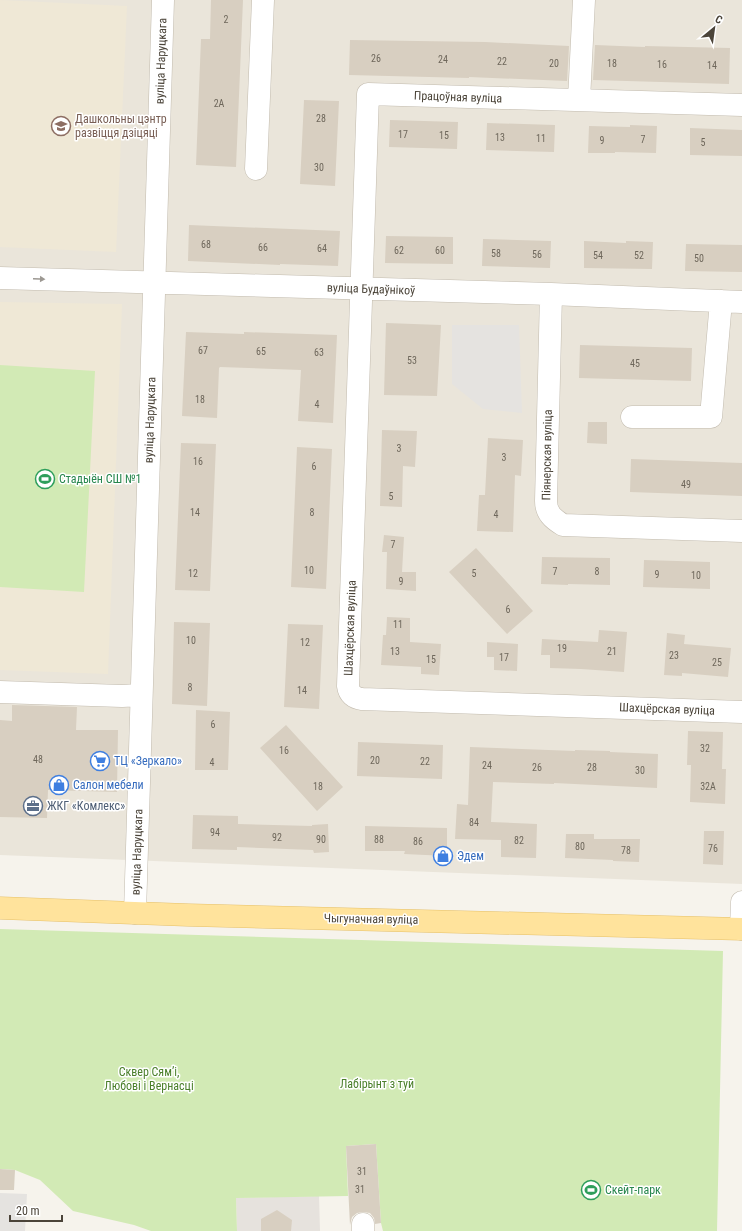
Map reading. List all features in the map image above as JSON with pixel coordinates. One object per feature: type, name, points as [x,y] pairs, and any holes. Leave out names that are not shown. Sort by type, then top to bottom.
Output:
[{"type":"main road","name":"Чыгуначная вуліца","points":[[0,908],[741,929]]},
{"type":"street","name":"вуліца Наруцкага","points":[[135,913],[163,0]]},
{"type":"street","points":[[256,169],[263,0]]},
{"type":"street","points":[[579,100],[584,0]]},
{"type":"street","name":"Працоўная вуліца","points":[[362,289],[368,94],[742,105]]},
{"type":"street","name":"вуліца Будаўнікоў","points":[[0,278],[551,294],[732,301]]},
{"type":"street","name":"Шахцёрская вуліца","points":[[362,289],[348,686],[352,695],[362,699],[742,712]]},
{"type":"street","name":"Піянерская вуліца","points":[[551,294],[546,501],[546,508],[549,514],[555,521],[563,525],[742,531]]},
{"type":"street","points":[[632,417],[711,417],[732,301]]},
{"type":"street","points":[[0,692],[122,696],[141,695]]},
{"type":"street","points":[[741,929],[742,902]]},
{"type":"shaded area","points":[[0,0],[742,0],[742,884],[0,855]]},
{"type":"shaded area","name":"Дашкольны цэнтр развіцця дзіцяці","points":[[0,0],[127,6],[116,252],[0,247]]},
{"type":"shaded area","points":[[0,302],[122,304],[108,674],[0,670]]},
{"type":"shaded area","points":[[452,325],[519,325],[522,413],[483,409],[452,384]]},
{"type":"shaded area","points":[[0,1193],[27,1194],[25,1231],[0,1231]]},
{"type":"shaded area","points":[[319,1196],[320,1231],[237,1231],[236,1198]]},
{"type":"green space","name":"Стадыён СШ №1","points":[[0,365],[95,371],[84,592],[0,587]]},
{"type":"green space","name":"Сквер Сямʼі, Любові і Вернасці","points":[[0,929],[723,951],[717,1231],[383,1231],[381,1223],[376,1144],[346,1146],[348,1196],[236,1198],[237,1231],[151,1231],[134,1225],[73,1211],[40,1180],[15,1170],[0,1169]]},
{"type":"building","points":[[211,0],[243,0],[236,167],[196,165],[201,39],[210,39]]},
{"type":"building","points":[[350,40],[485,42],[569,46],[567,81],[469,77],[349,75]]},
{"type":"building","points":[[595,45],[730,48],[729,84],[593,80]]},
{"type":"building","points":[[304,100],[339,101],[335,186],[300,184]]},
{"type":"building","points":[[390,120],[458,122],[457,149],[389,147]]},
{"type":"building","points":[[487,123],[555,125],[554,152],[486,150]]},
{"type":"building","points":[[630,125],[657,126],[656,153],[588,153],[589,126],[630,127]]},
{"type":"building","points":[[690,128],[742,130],[742,156],[690,155]]},
{"type":"building","points":[[189,225],[340,231],[338,266],[188,261]]},
{"type":"building","points":[[386,236],[453,237],[453,264],[385,263]]},
{"type":"building","points":[[483,239],[551,241],[550,268],[482,266]]},
{"type":"building","points":[[584,241],[626,243],[626,241],[653,242],[652,269],[584,268]]},
{"type":"building","points":[[686,244],[742,245],[742,272],[685,271]]},
{"type":"building","points":[[386,323],[441,325],[437,396],[384,395]]},
{"type":"building","points":[[186,332],[337,335],[333,423],[298,421],[301,370],[220,367],[217,418],[182,416]]},
{"type":"building","points":[[580,345],[692,348],[691,381],[579,378]]},
{"type":"building","points":[[588,422],[607,422],[607,444],[587,443]]},
{"type":"building","points":[[382,430],[417,431],[415,467],[403,466],[402,507],[380,506]]},
{"type":"building","points":[[488,438],[523,440],[521,476],[515,475],[513,532],[477,531],[479,495],[485,495]]},
{"type":"building","points":[[181,443],[216,444],[210,591],[175,590]]},
{"type":"building","points":[[297,447],[332,449],[326,589],[291,587]]},
{"type":"building","points":[[631,459],[742,463],[742,496],[630,492]]},
{"type":"building","points":[[384,535],[404,537],[402,572],[416,572],[416,591],[386,589],[387,552],[382,552]]},
{"type":"building","points":[[476,548],[533,611],[507,634],[449,572]]},
{"type":"building","points":[[542,557],[610,558],[610,585],[541,584]]},
{"type":"building","points":[[644,560],[710,562],[710,589],[643,587]]},
{"type":"building","points":[[387,617],[410,618],[410,642],[441,644],[439,675],[421,674],[421,667],[381,665],[383,635],[386,635]]},
{"type":"building","points":[[174,622],[210,623],[207,706],[172,704]]},
{"type":"building","points":[[288,624],[323,625],[319,709],[284,707]]},
{"type":"building","points":[[599,630],[627,632],[624,672],[550,668],[550,655],[541,655],[542,639],[598,642]]},
{"type":"building","points":[[667,633],[685,635],[684,644],[731,648],[728,677],[682,673],[682,676],[664,675]]},
{"type":"building","points":[[487,642],[518,644],[517,671],[494,670],[494,657],[487,657]]},
{"type":"building","points":[[12,705],[77,707],[76,730],[118,730],[117,792],[48,790],[47,818],[0,817],[0,720],[12,721]]},
{"type":"building","points":[[196,710],[230,712],[228,770],[195,770]]},
{"type":"building","points":[[286,725],[343,787],[317,811],[260,748]]},
{"type":"building","points":[[688,731],[723,732],[722,769],[726,769],[725,804],[690,802],[691,765],[687,765]]},
{"type":"building","points":[[358,742],[443,745],[442,779],[357,776]]},
{"type":"building","points":[[470,747],[610,751],[658,754],[657,788],[554,783],[493,782],[491,822],[537,824],[536,858],[501,857],[501,840],[455,839],[457,804],[468,805]]},
{"type":"building","points":[[193,815],[238,816],[238,824],[312,826],[328,824],[329,852],[314,853],[313,850],[237,847],[237,850],[192,849]]},
{"type":"building","points":[[365,826],[447,828],[447,856],[404,854],[405,851],[365,851]]},
{"type":"building","points":[[704,831],[724,831],[723,865],[703,864]]},
{"type":"building","points":[[566,834],[594,834],[594,839],[640,839],[639,862],[565,858]]},
{"type":"building","points":[[376,1144],[381,1223],[375,1224],[374,1218],[370,1213],[363,1212],[357,1213],[352,1217],[350,1225],[346,1146]]},
{"type":"building","points":[[0,1169],[15,1170],[14,1190],[0,1190]]},
{"type":"building","points":[[277,1210],[292,1220],[291,1231],[261,1231],[261,1219]]},
{"type":"place","name":"Дашкольны цэнтр развіцця дзіцяці","points":[[61,126]]},
{"type":"place","name":"Стадыён СШ №1","points":[[45,479]]},
{"type":"place","name":"ТЦ «Зеркало»","points":[[100,761]]},
{"type":"place","name":"Салон мебели","points":[[59,785]]},
{"type":"place","name":"ЖКГ «Комлекс»","points":[[33,806]]},
{"type":"place","name":"Эдем","points":[[443,856]]},
{"type":"place","name":"Скейт-парк","points":[[591,1190]]},
{"type":"park label","name":"Лабірынт з туй","points":[[377,1084]]}]
